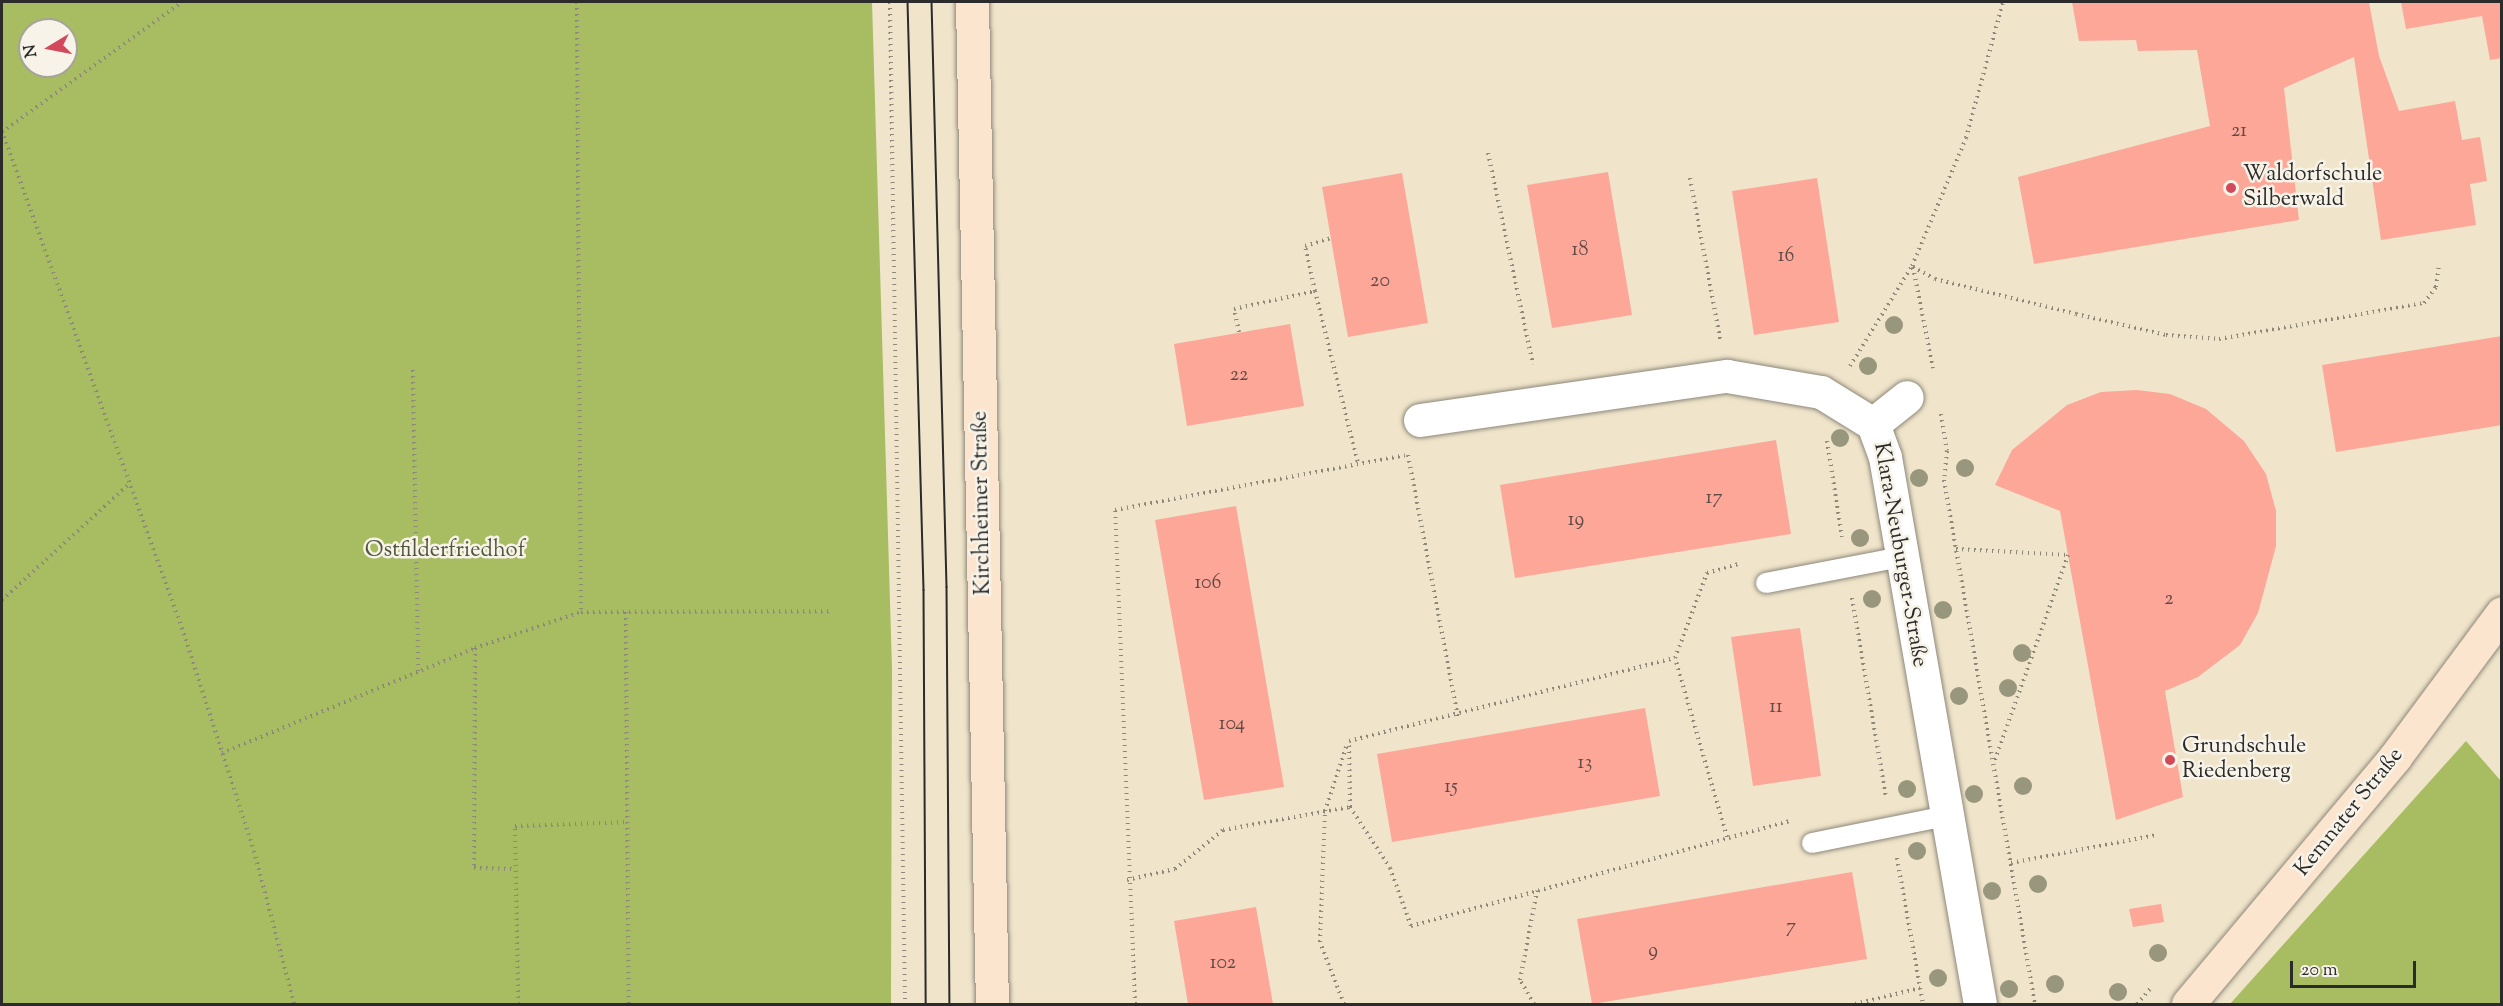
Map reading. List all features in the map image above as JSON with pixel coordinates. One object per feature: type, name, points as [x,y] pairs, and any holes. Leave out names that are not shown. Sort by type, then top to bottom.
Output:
[{"type":"main road","name":"Kirchheimer Straße","points":[[972,2],[992,1005]]},
{"type":"main road","name":"Kemnater Straße","points":[[2188,1005],[2395,757],[2502,613]]},
{"type":"street","name":"Klara-Neuburger-Straße","points":[[1420,420],[1541,400],[1727,376],[1821,392],[1873,424],[1885,457],[1980,1005]]},
{"type":"street","points":[[1873,424],[1907,397]]},
{"type":"lane","points":[[1766,583],[1901,557]]},
{"type":"lane","points":[[1812,843],[1890,824],[1946,816]]},
{"type":"path","points":[[182,2],[2,132],[222,753],[276,926],[294,1005]]},
{"type":"path","points":[[577,2],[581,612]]},
{"type":"path","points":[[890,2],[905,1005]]},
{"type":"path","points":[[1923,1005],[1890,824],[1825,429],[1834,400],[1912,266],[1966,138],[2003,2]]},
{"type":"path","points":[[1488,153],[1541,400]]},
{"type":"path","points":[[1690,178],[1727,376]]},
{"type":"path","points":[[1332,238],[1305,246],[1358,464]]},
{"type":"path","points":[[1912,266],[1935,279],[2076,314],[2166,335],[2219,339],[2424,303],[2436,288],[2439,265]]},
{"type":"path","points":[[1912,266],[1935,381]]},
{"type":"path","points":[[1239,332],[1234,309],[1315,291]]},
{"type":"path","points":[[413,370],[418,671]]},
{"type":"path","points":[[1939,404],[1947,451],[1944,480],[2035,1005]]},
{"type":"path","points":[[1420,420],[1408,455],[1458,716]]},
{"type":"path","points":[[1136,1005],[1127,880],[1115,510],[1408,455]]},
{"type":"path","points":[[2,600],[128,485]]},
{"type":"path","points":[[1956,549],[2068,555],[1994,765]]},
{"type":"path","points":[[1727,837],[1674,658],[1707,573],[1748,562]]},
{"type":"path","points":[[222,753],[475,648],[581,612],[830,611]]},
{"type":"path","points":[[626,612],[629,1005]]},
{"type":"path","points":[[475,648],[474,868],[516,869]]},
{"type":"path","points":[[1349,741],[1458,716],[1674,658]]},
{"type":"path","points":[[1349,741],[1350,807],[1390,868],[1411,926],[1795,819]]},
{"type":"path","points":[[1344,1005],[1320,942],[1325,811],[1349,741]]},
{"type":"path","points":[[1874,797],[1885,794]]},
{"type":"path","points":[[1127,880],[1175,870],[1223,830],[1350,807]]},
{"type":"path","points":[[518,1005],[515,826],[628,822]]},
{"type":"path","points":[[2011,862],[2156,835]]},
{"type":"path","points":[[1534,1005],[1520,980],[1537,890]]},
{"type":"path","points":[[2137,1005],[2155,984]]},
{"type":"path","points":[[1855,1005],[1920,988]]},
{"type":"green space","name":"Ostfilderfriedhof","points":[[2,2],[872,2],[892,668],[891,1004],[2,1004]]},
{"type":"green space","points":[[2466,741],[2501,781],[2501,1004],[2230,1004]]},
{"type":"building","points":[[2072,2],[2369,2],[2379,56],[2399,111],[2455,101],[2462,140],[2480,137],[2487,181],[2470,184],[2476,225],[2381,240],[2354,57],[2284,88],[2299,220],[2034,264],[2018,177],[2210,126],[2197,50],[2138,51],[2136,40],[2079,41]]},
{"type":"building","points":[[2401,2],[2502,2],[2502,58],[2490,60],[2482,16],[2406,29]]},
{"type":"building","points":[[1608,172],[1632,315],[1552,328],[1527,185]]},
{"type":"building","points":[[1402,173],[1428,323],[1348,337],[1322,187]]},
{"type":"building","points":[[1817,178],[1839,322],[1754,335],[1732,191]]},
{"type":"building","points":[[1290,324],[1304,406],[1187,426],[1174,344]]},
{"type":"building","points":[[2502,336],[2502,425],[2336,452],[2322,365]]},
{"type":"building","points":[[2137,390],[2170,394],[2206,409],[2244,441],[2266,474],[2276,511],[2276,546],[2258,613],[2240,645],[2198,677],[2165,691],[2183,797],[2116,820],[2060,511],[1995,485],[2012,450],[2067,405],[2101,392]]},
{"type":"building","points":[[1776,440],[1791,534],[1515,578],[1500,485]]},
{"type":"building","points":[[1236,506],[1284,787],[1204,800],[1155,520]]},
{"type":"building","points":[[1800,628],[1821,776],[1753,786],[1731,637]]},
{"type":"building","points":[[1645,708],[1660,796],[1392,842],[1377,754]]},
{"type":"building","points":[[1852,872],[1867,959],[1592,1004],[1577,919]]},
{"type":"building","points":[[2161,904],[2164,922],[2133,927],[2129,909]]},
{"type":"building","points":[[1256,907],[1273,1004],[1188,1004],[1174,921]]},
{"type":"tram line","points":[[908,2],[924,590],[926,1004]]},
{"type":"tram line","points":[[932,2],[947,587],[950,1004]]},
{"type":"place","name":"Waldorfschule Silberwald","points":[[2231,188]]},
{"type":"place","name":"Grundschule Riedenberg","points":[[2170,760]]}]
